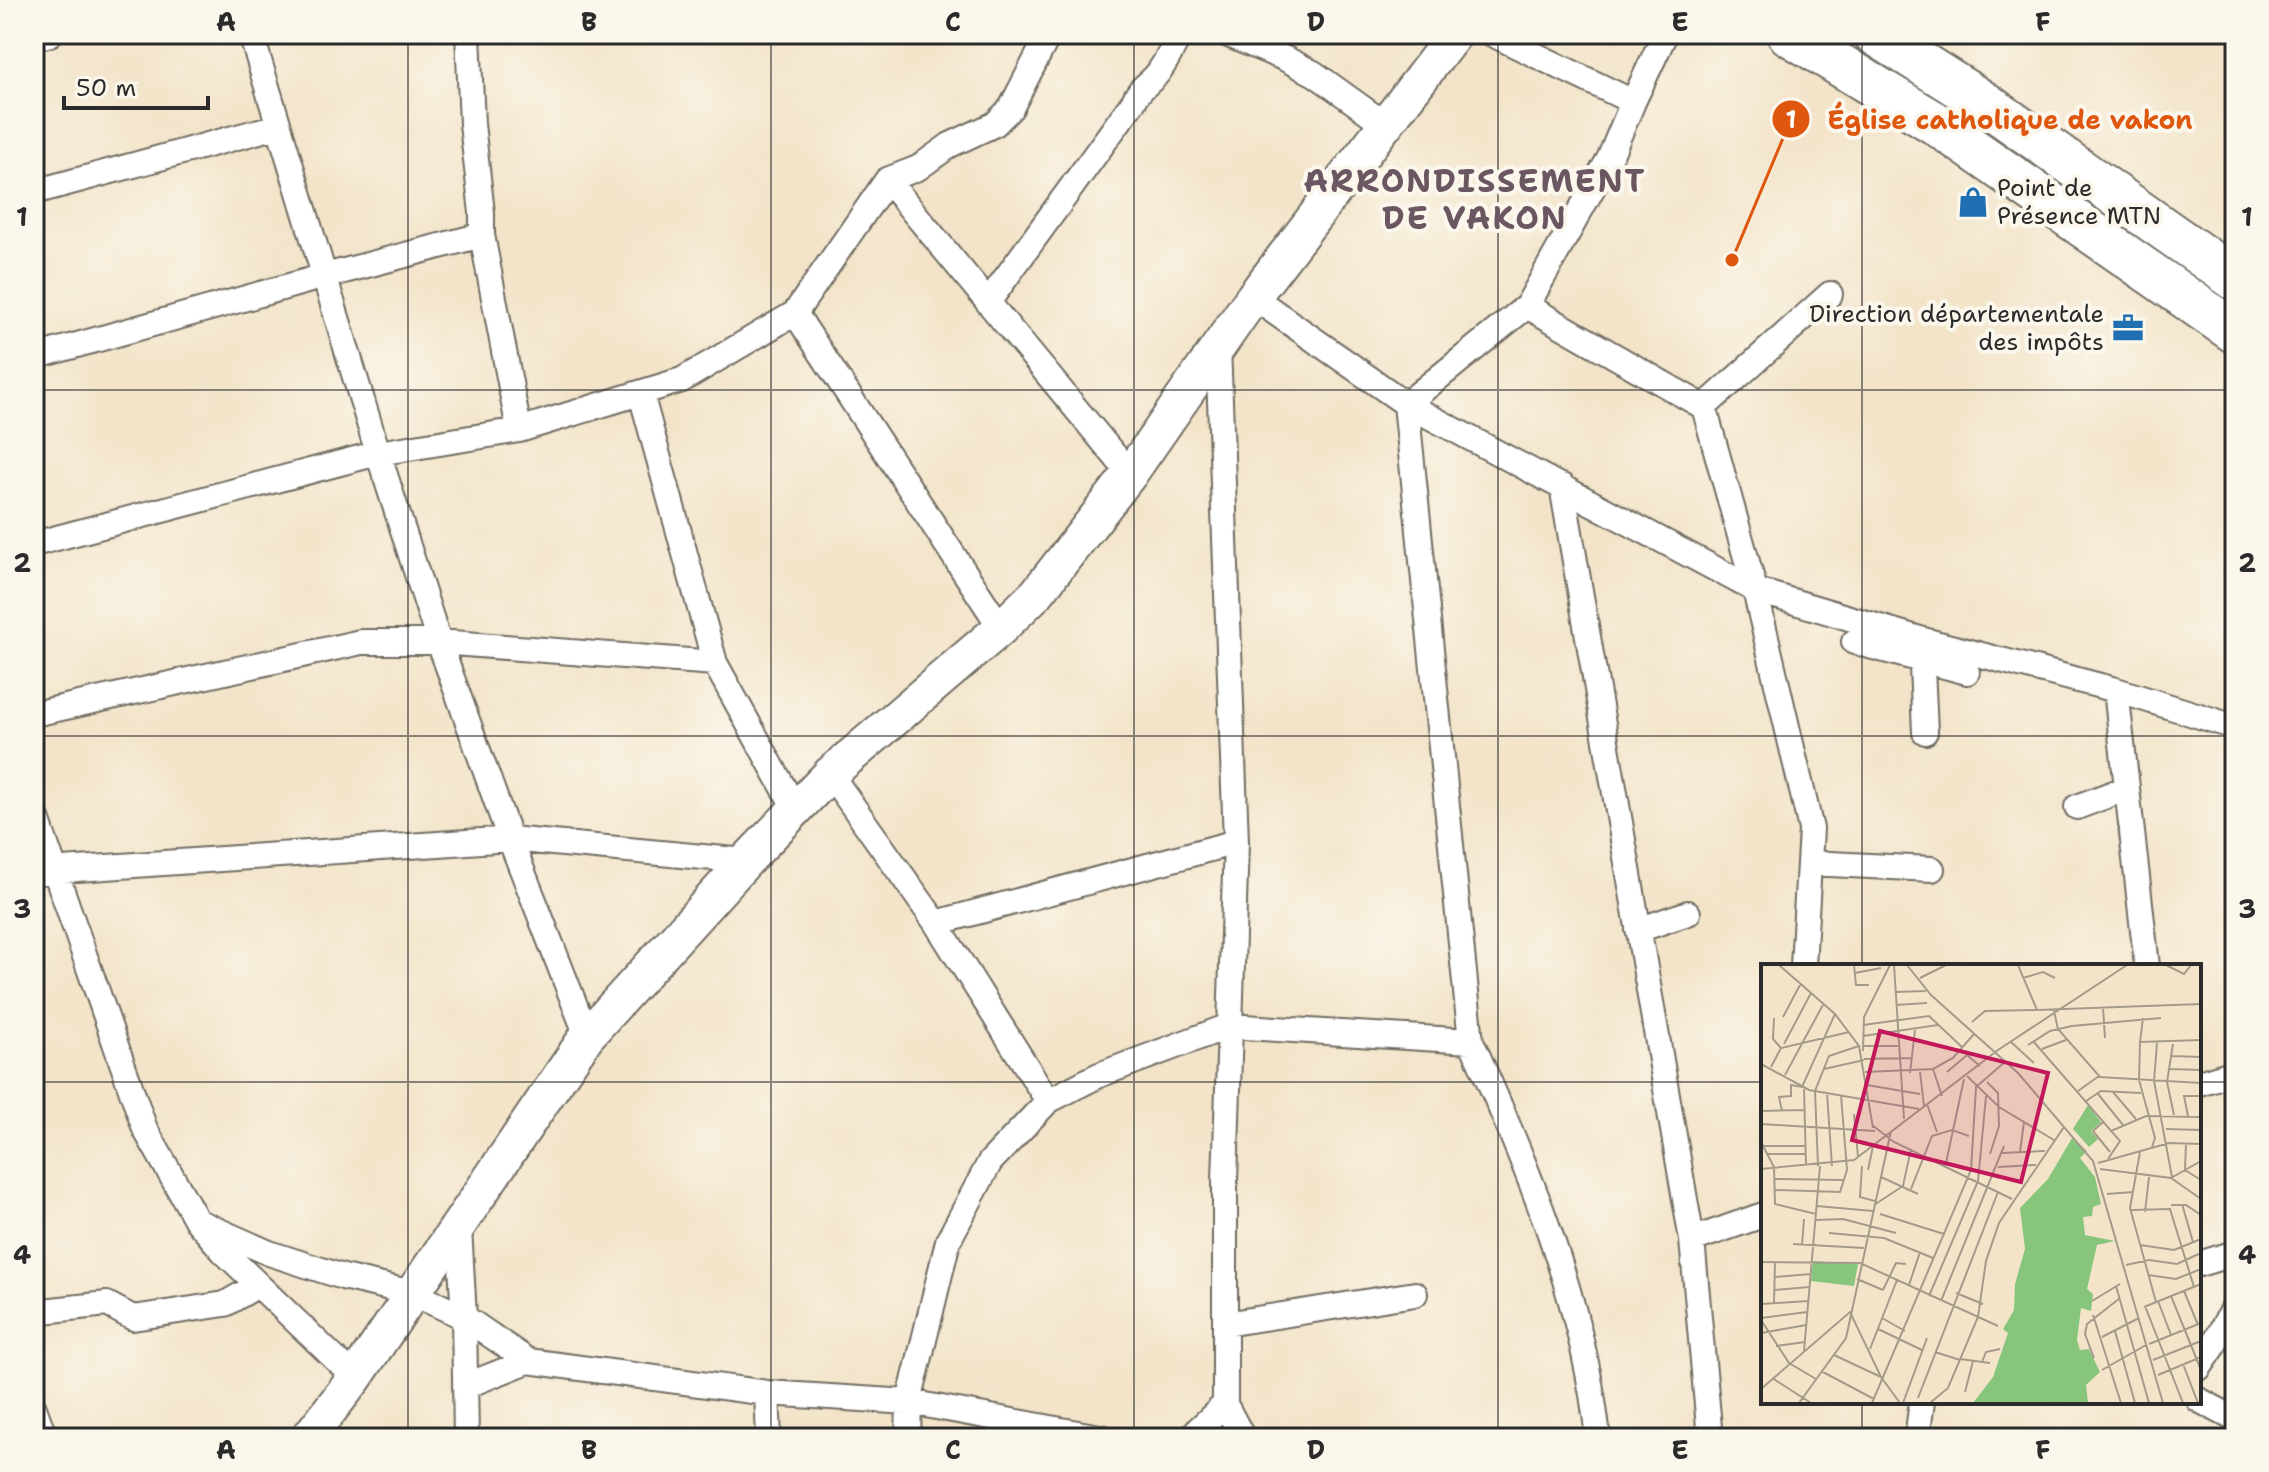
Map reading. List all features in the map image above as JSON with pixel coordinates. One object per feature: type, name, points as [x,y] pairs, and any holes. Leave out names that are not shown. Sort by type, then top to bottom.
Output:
[{"type":"highway","points":[[1789,34],[1935,123],[2235,332]]},
{"type":"highway","points":[[1875,34],[1986,104],[2235,279]]},
{"type":"main road","points":[[308,1438],[355,1378],[587,1036],[746,861],[830,774],[1001,628],[1037,593],[1130,474],[1253,297],[1455,34]]},
{"type":"street","points":[[34,39],[50,34]]},
{"type":"street","points":[[251,34],[378,453],[439,642],[510,839],[587,1036]]},
{"type":"street","points":[[468,34],[482,235],[519,430]]},
{"type":"street","points":[[34,544],[378,453],[519,430],[682,380],[795,313],[887,180],[918,168],[950,145],[995,124],[1011,108],[1049,34]]},
{"type":"street","points":[[989,301],[1134,101],[1138,90],[1160,71],[1180,34]]},
{"type":"street","points":[[1226,34],[1315,74],[1386,125]]},
{"type":"street","points":[[1492,34],[1633,102]]},
{"type":"street","points":[[1406,404],[1527,306],[1610,157],[1665,34]]},
{"type":"street","points":[[34,192],[278,126]]},
{"type":"street","points":[[887,180],[1130,474]]},
{"type":"street","points":[[34,357],[482,235]]},
{"type":"street","points":[[1704,407],[1830,294]]},
{"type":"street","points":[[1253,297],[1406,404],[1755,590],[1921,649],[1967,672]]},
{"type":"street","points":[[1527,306],[1704,407],[1755,590],[1811,829],[1803,964]]},
{"type":"street","points":[[795,313],[1001,628]]},
{"type":"street","points":[[1218,345],[1236,842],[1225,1181],[1225,1404],[1243,1438]]},
{"type":"street","points":[[641,394],[715,663],[796,810]]},
{"type":"street","points":[[1406,404],[1471,1041],[1514,1136],[1566,1282],[1593,1390],[1598,1438]]},
{"type":"street","points":[[1562,486],[1692,1240],[1710,1438]]},
{"type":"street","points":[[34,714],[361,642],[439,642],[715,663]]},
{"type":"street","points":[[1854,642],[1921,649],[2116,690],[2235,727]]},
{"type":"street","points":[[1921,649],[1925,732]]},
{"type":"street","points":[[2116,690],[2147,964]]},
{"type":"street","points":[[830,774],[936,923],[1048,1101]]},
{"type":"street","points":[[2077,807],[2127,788]]},
{"type":"street","points":[[34,810],[45,872],[145,1129],[197,1221],[223,1251],[355,1378]]},
{"type":"street","points":[[45,872],[510,839],[746,861]]},
{"type":"street","points":[[936,923],[1236,842]]},
{"type":"street","points":[[1809,863],[1932,869]]},
{"type":"street","points":[[1638,930],[1688,913]]},
{"type":"street","points":[[908,1438],[909,1402],[948,1241],[990,1162],[1048,1101],[1099,1075],[1229,1026],[1471,1041]]},
{"type":"street","points":[[2201,1082],[2235,1072]]},
{"type":"street","points":[[1692,1240],[1761,1216]]},
{"type":"street","points":[[197,1221],[269,1253],[343,1277],[412,1293],[464,1317],[528,1361],[767,1393],[909,1402],[1105,1438]]},
{"type":"street","points":[[459,1228],[466,1438]]},
{"type":"street","points":[[2201,1263],[2235,1253]]},
{"type":"street","points":[[34,1312],[107,1304],[133,1318],[225,1304],[258,1285]]},
{"type":"street","points":[[1225,1324],[1415,1294]]},
{"type":"street","points":[[2201,1365],[2235,1303]]},
{"type":"street","points":[[465,1386],[528,1361]]},
{"type":"street","points":[[767,1393],[769,1438]]},
{"type":"street","points":[[2201,1401],[2235,1419]]},
{"type":"street","points":[[1189,1438],[1225,1404]]},
{"type":"street","points":[[1917,1438],[1922,1404]]},
{"type":"street","points":[[34,1408],[45,1438]]},
{"type":"place","name":"Point de Présence MTN","points":[[1973,202]]},
{"type":"place","name":"Église catholique de vakon","points":[[1732,260]]},
{"type":"place","name":"Direction départementale des impôts","points":[[2128,328]]},
{"type":"district","name":"ARRONDISSEMENT DE VAKON","points":[[1475,200]]}]
